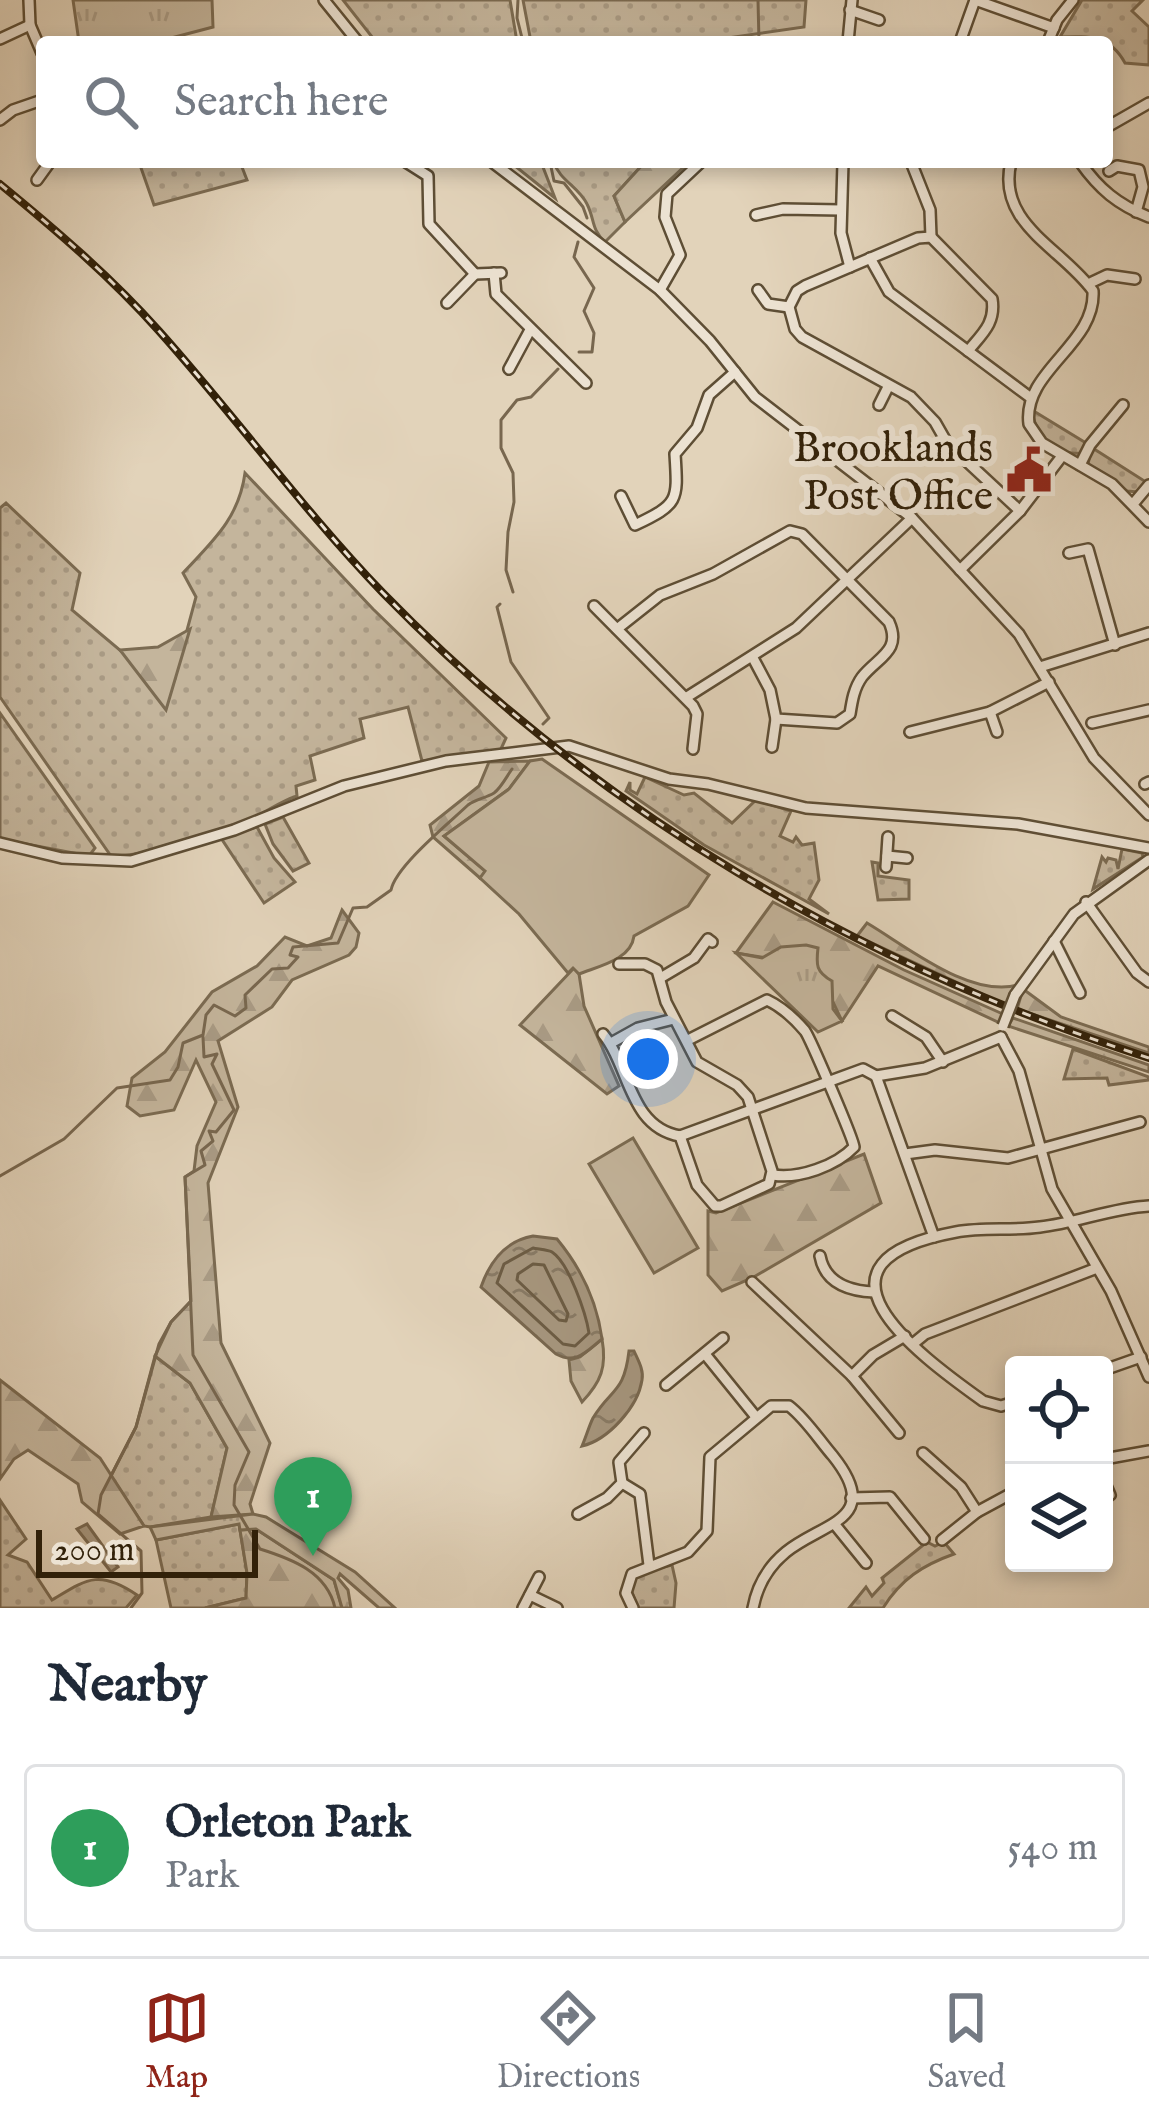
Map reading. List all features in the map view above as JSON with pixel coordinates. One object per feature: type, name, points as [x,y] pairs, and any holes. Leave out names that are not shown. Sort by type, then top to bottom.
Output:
[{"type":"street","points":[[29,0],[36,39]]},
{"type":"street","points":[[324,0],[353,36]]},
{"type":"street","points":[[962,36],[975,0],[1054,28]]},
{"type":"street","points":[[1051,36],[1073,0]]},
{"type":"street","points":[[848,36],[850,5],[879,20]]},
{"type":"street","points":[[0,39],[30,25]]},
{"type":"street","points":[[0,120],[36,102]]},
{"type":"street","points":[[1113,124],[1149,103]]},
{"type":"street","points":[[1109,171],[1117,166],[1142,167],[1136,212]]},
{"type":"street","points":[[37,180],[46,168]]},
{"type":"street","points":[[415,168],[428,176],[429,224],[475,274]]},
{"type":"street","points":[[500,168],[659,290],[755,397],[866,478],[912,518],[1019,634],[1094,758],[1149,815]]},
{"type":"street","points":[[659,290],[678,262],[679,251],[664,202],[671,188],[694,168]]},
{"type":"street","points":[[843,168],[841,233],[850,267]]},
{"type":"street","points":[[912,168],[930,211],[931,237],[992,299],[993,316],[968,351]]},
{"type":"street","points":[[1010,168],[1008,190],[1018,217],[1093,291],[1091,316],[1031,398],[1027,418],[1034,435],[1123,492],[1149,522]]},
{"type":"street","points":[[1085,168],[1106,194],[1149,217]]},
{"type":"street","points":[[762,216],[807,208],[842,210]]},
{"type":"street","points":[[931,237],[918,238],[797,291],[789,308],[802,337],[911,397],[947,443],[1020,511]]},
{"type":"street","points":[[679,251],[697,251]]},
{"type":"street","points":[[870,258],[890,292],[1031,398]]},
{"type":"street","points":[[447,303],[475,274],[497,273],[496,294],[586,383]]},
{"type":"street","points":[[1088,284],[1107,275],[1120,281],[1135,279]]},
{"type":"street","points":[[758,290],[768,304],[789,308]]},
{"type":"street","points":[[508,369],[530,330]]},
{"type":"street","points":[[621,496],[635,525],[675,500],[679,493],[675,454],[698,428],[709,395],[735,372]]},
{"type":"street","points":[[879,404],[888,387]]},
{"type":"street","points":[[1080,465],[1123,405]]},
{"type":"street","points":[[959,569],[1020,511],[1062,455]]},
{"type":"street","points":[[1133,504],[1149,485]]},
{"type":"street","points":[[687,697],[796,628],[912,518]]},
{"type":"street","points":[[617,629],[660,595],[713,574],[790,531],[802,534],[889,622],[894,642],[859,682],[844,720],[776,719]]},
{"type":"street","points":[[1070,554],[1088,549],[1115,645]]},
{"type":"street","points":[[594,607],[687,697],[697,714],[693,749]]},
{"type":"street","points":[[1040,667],[1148,636]]},
{"type":"street","points":[[753,658],[770,691],[776,719],[772,747]]},
{"type":"street","points":[[910,732],[990,712],[1049,682]]},
{"type":"street","points":[[1095,720],[1149,710]]},
{"type":"street","points":[[990,712],[997,732]]},
{"type":"street","points":[[0,843],[62,858],[131,861],[233,830],[344,786],[446,761],[569,746],[670,779],[806,808],[1018,824],[1149,848]]},
{"type":"street","points":[[889,812],[886,862],[907,858]]},
{"type":"street","points":[[876,1076],[943,1062],[1002,1032],[1016,995],[1086,902],[1149,860]]},
{"type":"street","points":[[1086,902],[1137,974],[1149,982]]},
{"type":"street","points":[[662,977],[694,958],[708,939],[712,942]]},
{"type":"street","points":[[1054,941],[1080,993]]},
{"type":"street","points":[[627,959],[662,977],[674,1019],[697,1062],[737,1085],[752,1108],[773,1175]]},
{"type":"street","points":[[688,1040],[772,1001],[808,1035],[852,1131],[854,1148],[843,1158],[795,1176],[773,1175]]},
{"type":"street","points":[[892,1016],[930,1033],[943,1062]]},
{"type":"street","points":[[674,1019],[607,1038],[640,1108],[664,1132],[680,1136],[863,1069],[876,1076],[910,1152],[934,1237]]},
{"type":"street","points":[[1002,1032],[1019,1071],[1052,1189],[1097,1268],[1149,1377]]},
{"type":"street","points":[[910,1152],[985,1158],[1042,1150],[1140,1122]]},
{"type":"street","points":[[680,1136],[697,1185],[715,1206],[764,1189],[773,1175]]},
{"type":"street","points":[[1005,1405],[983,1401],[879,1308],[874,1292],[878,1270],[890,1254],[934,1237],[984,1228],[1037,1228],[1149,1206]]},
{"type":"street","points":[[820,1256],[822,1268],[845,1288],[874,1292]]},
{"type":"street","points":[[852,1376],[873,1355],[1097,1268]]},
{"type":"street","points":[[752,1282],[852,1376],[899,1433]]},
{"type":"street","points":[[665,1370],[669,1382],[723,1338]]},
{"type":"street","points":[[705,1354],[755,1417]]},
{"type":"street","points":[[1113,1367],[1141,1357]]},
{"type":"street","points":[[627,1606],[628,1580],[636,1569],[688,1552],[707,1531],[710,1457],[771,1406],[789,1406],[843,1469],[851,1498],[836,1526],[783,1554],[763,1578],[753,1608]]},
{"type":"street","points":[[622,1483],[619,1462],[644,1433]]},
{"type":"street","points":[[1113,1457],[1149,1451]]},
{"type":"street","points":[[923,1454],[961,1487],[977,1512]]},
{"type":"street","points":[[622,1483],[640,1494],[649,1565]]},
{"type":"street","points":[[578,1514],[607,1498],[622,1483]]},
{"type":"street","points":[[1113,1495],[1122,1491]]},
{"type":"street","points":[[851,1498],[890,1497],[909,1532],[924,1539]]},
{"type":"street","points":[[942,1540],[1005,1497]]},
{"type":"street","points":[[836,1526],[866,1563]]},
{"type":"street","points":[[856,1549],[867,1541]]},
{"type":"street","points":[[523,1608],[538,1577]]},
{"type":"street","points":[[530,1595],[557,1608]]},
{"type":"green space","points":[[73,0],[212,0],[213,27],[179,36],[78,36]]},
{"type":"green space","points":[[343,0],[510,0],[516,36],[371,36]]},
{"type":"green space","points":[[523,0],[806,0],[804,27],[742,36],[530,36]]},
{"type":"green space","points":[[1082,0],[1143,0],[1132,11],[1149,27],[1149,65],[1125,63],[1113,47],[1113,36],[1061,36]]},
{"type":"green space","points":[[141,168],[242,168],[247,180],[154,205]]},
{"type":"green space","points":[[518,168],[543,168],[555,198]]},
{"type":"green space","points":[[557,168],[640,168],[614,196],[625,222],[605,242],[583,198]]},
{"type":"green space","points":[[640,168],[683,168],[625,222],[614,196]]},
{"type":"green space","points":[[1032,410],[1086,443],[1080,453],[1062,451],[1047,442]]},
{"type":"green space","points":[[1091,447],[1146,482],[1138,492],[1127,491],[1088,465]]},
{"type":"green space","points":[[245,473],[373,609],[506,738],[500,751],[422,761],[408,707],[360,719],[364,738],[310,756],[315,780],[296,786],[297,796],[202,837],[111,856],[0,697],[0,508],[6,503],[80,573],[72,610],[127,656],[166,708],[196,597],[183,573],[231,516]]},
{"type":"green space","points":[[190,629],[166,710],[120,650],[158,647]]},
{"type":"green space","points":[[0,713],[95,848],[89,856],[0,839]]},
{"type":"green space","points":[[542,759],[709,875],[688,906],[634,936],[621,956],[579,974],[573,968],[568,973],[519,914],[480,878],[485,871],[444,836],[509,789],[530,761]]},
{"type":"green space","points":[[530,761],[509,789],[444,836],[486,871],[480,878],[433,837],[430,825],[479,786],[489,762]]},
{"type":"green space","points":[[645,777],[684,795],[694,793],[732,823],[756,800],[791,811],[780,836],[793,842],[796,837],[802,845],[814,843],[819,880],[809,899],[829,914],[704,845],[626,791],[630,782],[630,790],[637,794]]},
{"type":"green space","points":[[283,817],[309,863],[293,871],[265,824]]},
{"type":"green space","points":[[257,827],[274,858],[295,882],[264,903],[221,838]]},
{"type":"green space","points":[[1122,849],[1143,857],[1093,889],[1102,857],[1106,862],[1116,860],[1118,869]]},
{"type":"green space","points":[[872,862],[878,863],[878,876],[909,880],[909,899],[878,900]]},
{"type":"green space","points":[[773,902],[904,970],[1005,1015],[1002,1024],[878,966],[842,1021],[816,966],[736,953]]},
{"type":"green space","points":[[342,910],[359,933],[349,955],[292,980],[272,1007],[218,1041],[238,1107],[208,1183],[221,1343],[270,1443],[250,1504],[253,1514],[211,1517],[227,1448],[190,1383],[155,1356],[171,1322],[191,1301],[185,1177],[194,1171],[197,1146],[216,1102],[196,1060],[174,1110],[140,1116],[127,1106],[132,1078],[165,1052],[212,992],[257,966],[285,937],[307,946],[331,938]]},
{"type":"green space","points":[[867,923],[960,978],[999,987],[1018,985],[1008,1006],[857,936]]},
{"type":"green space","points":[[781,947],[818,948],[818,968],[832,981],[833,1009],[842,1021],[818,1032],[736,953],[762,958]]},
{"type":"green space","points":[[574,968],[584,1006],[619,1086],[607,1094],[520,1025]]},
{"type":"green space","points":[[1023,989],[1061,1017],[1149,1047],[1149,1053],[1017,1009]]},
{"type":"green space","points":[[1013,1018],[1149,1065],[1149,1072],[1008,1026]]},
{"type":"green space","points":[[1073,1049],[1148,1080],[1109,1085],[1107,1078],[1064,1079]]},
{"type":"green space","points":[[633,1138],[698,1248],[654,1273],[589,1164]]},
{"type":"green space","points":[[864,1154],[881,1203],[722,1291],[708,1275],[708,1211],[716,1213]]},
{"type":"green space","points":[[602,1339],[601,1374],[582,1402],[571,1381],[569,1360]]},
{"type":"green space","points":[[155,1356],[190,1383],[227,1448],[211,1517],[150,1527],[144,1526],[111,1476],[136,1427]]},
{"type":"green space","points":[[0,1380],[100,1458],[144,1526],[120,1534],[82,1502],[78,1484],[28,1450],[14,1459],[0,1479]]},
{"type":"green space","points":[[0,1500],[26,1539],[8,1555],[27,1562],[52,1600],[93,1580],[113,1582],[137,1595],[126,1608],[0,1608]]},
{"type":"green space","points":[[253,1514],[266,1517],[355,1572],[395,1608],[379,1608],[340,1574],[351,1608],[342,1608],[334,1580],[256,1529],[240,1530],[239,1524],[156,1540],[150,1527]]},
{"type":"green space","points":[[239,1524],[246,1598],[205,1608],[171,1608],[156,1540]]},
{"type":"green space","points":[[256,1529],[334,1580],[342,1608],[205,1608],[246,1598],[240,1530]]},
{"type":"green space","points":[[927,1542],[935,1546],[944,1542],[954,1554],[914,1574],[883,1608],[849,1608],[866,1587],[872,1596],[884,1583],[882,1578]]},
{"type":"green space","points":[[672,1565],[674,1608],[638,1608],[630,1587],[638,1573]]},
{"type":"water","points":[[533,1236],[557,1239],[592,1299],[602,1339],[575,1358],[556,1354],[481,1287],[500,1254],[514,1242]]},
{"type":"water","points":[[629,1351],[634,1351],[642,1373],[635,1401],[611,1430],[582,1446],[593,1418],[620,1383]]},
{"type":"water","points":[[87,1524],[118,1567],[111,1572],[77,1529]]},
{"type":"waterway","points":[[518,0],[522,36]]},
{"type":"waterway","points":[[758,0],[759,36]]},
{"type":"waterway","points":[[551,168],[554,181],[564,183],[587,218]]},
{"type":"waterway","points":[[578,242],[574,257],[594,288],[584,311],[594,333],[592,352],[579,352]]},
{"type":"waterway","points":[[513,592],[506,570],[513,473],[501,448],[501,420],[517,400],[531,397],[558,369]]},
{"type":"waterway","points":[[500,604],[511,662],[549,718],[543,724]]},
{"type":"waterway","points":[[0,1176],[64,1139],[117,1088],[170,1080],[183,1043],[203,1035],[206,1015],[214,1005],[235,1016],[246,1008],[245,995],[272,969],[288,968],[298,957],[290,955],[293,947],[338,943],[353,908],[367,907],[391,890],[402,869],[424,846],[468,805],[497,791],[512,769]]},
{"type":"waterway","points":[[203,1037],[204,1057],[217,1054],[212,1064],[234,1110],[216,1132],[209,1131],[213,1141],[201,1151],[205,1165],[185,1177],[193,1355],[249,1452],[235,1485],[234,1505],[260,1549],[316,1576],[335,1608]]},
{"type":"waterway","points":[[131,1608],[142,1593],[141,1551],[98,1514],[101,1495],[136,1427],[159,1344],[190,1302]]},
{"type":"railway","points":[[0,184],[141,311],[383,593],[551,745],[737,872],[836,927],[937,977],[1149,1058]]},
{"type":"place","name":"Brooklands Post Office","points":[[1029,470]]},
{"type":"place","name":"Orleton Park","points":[[313,1556]]}]
